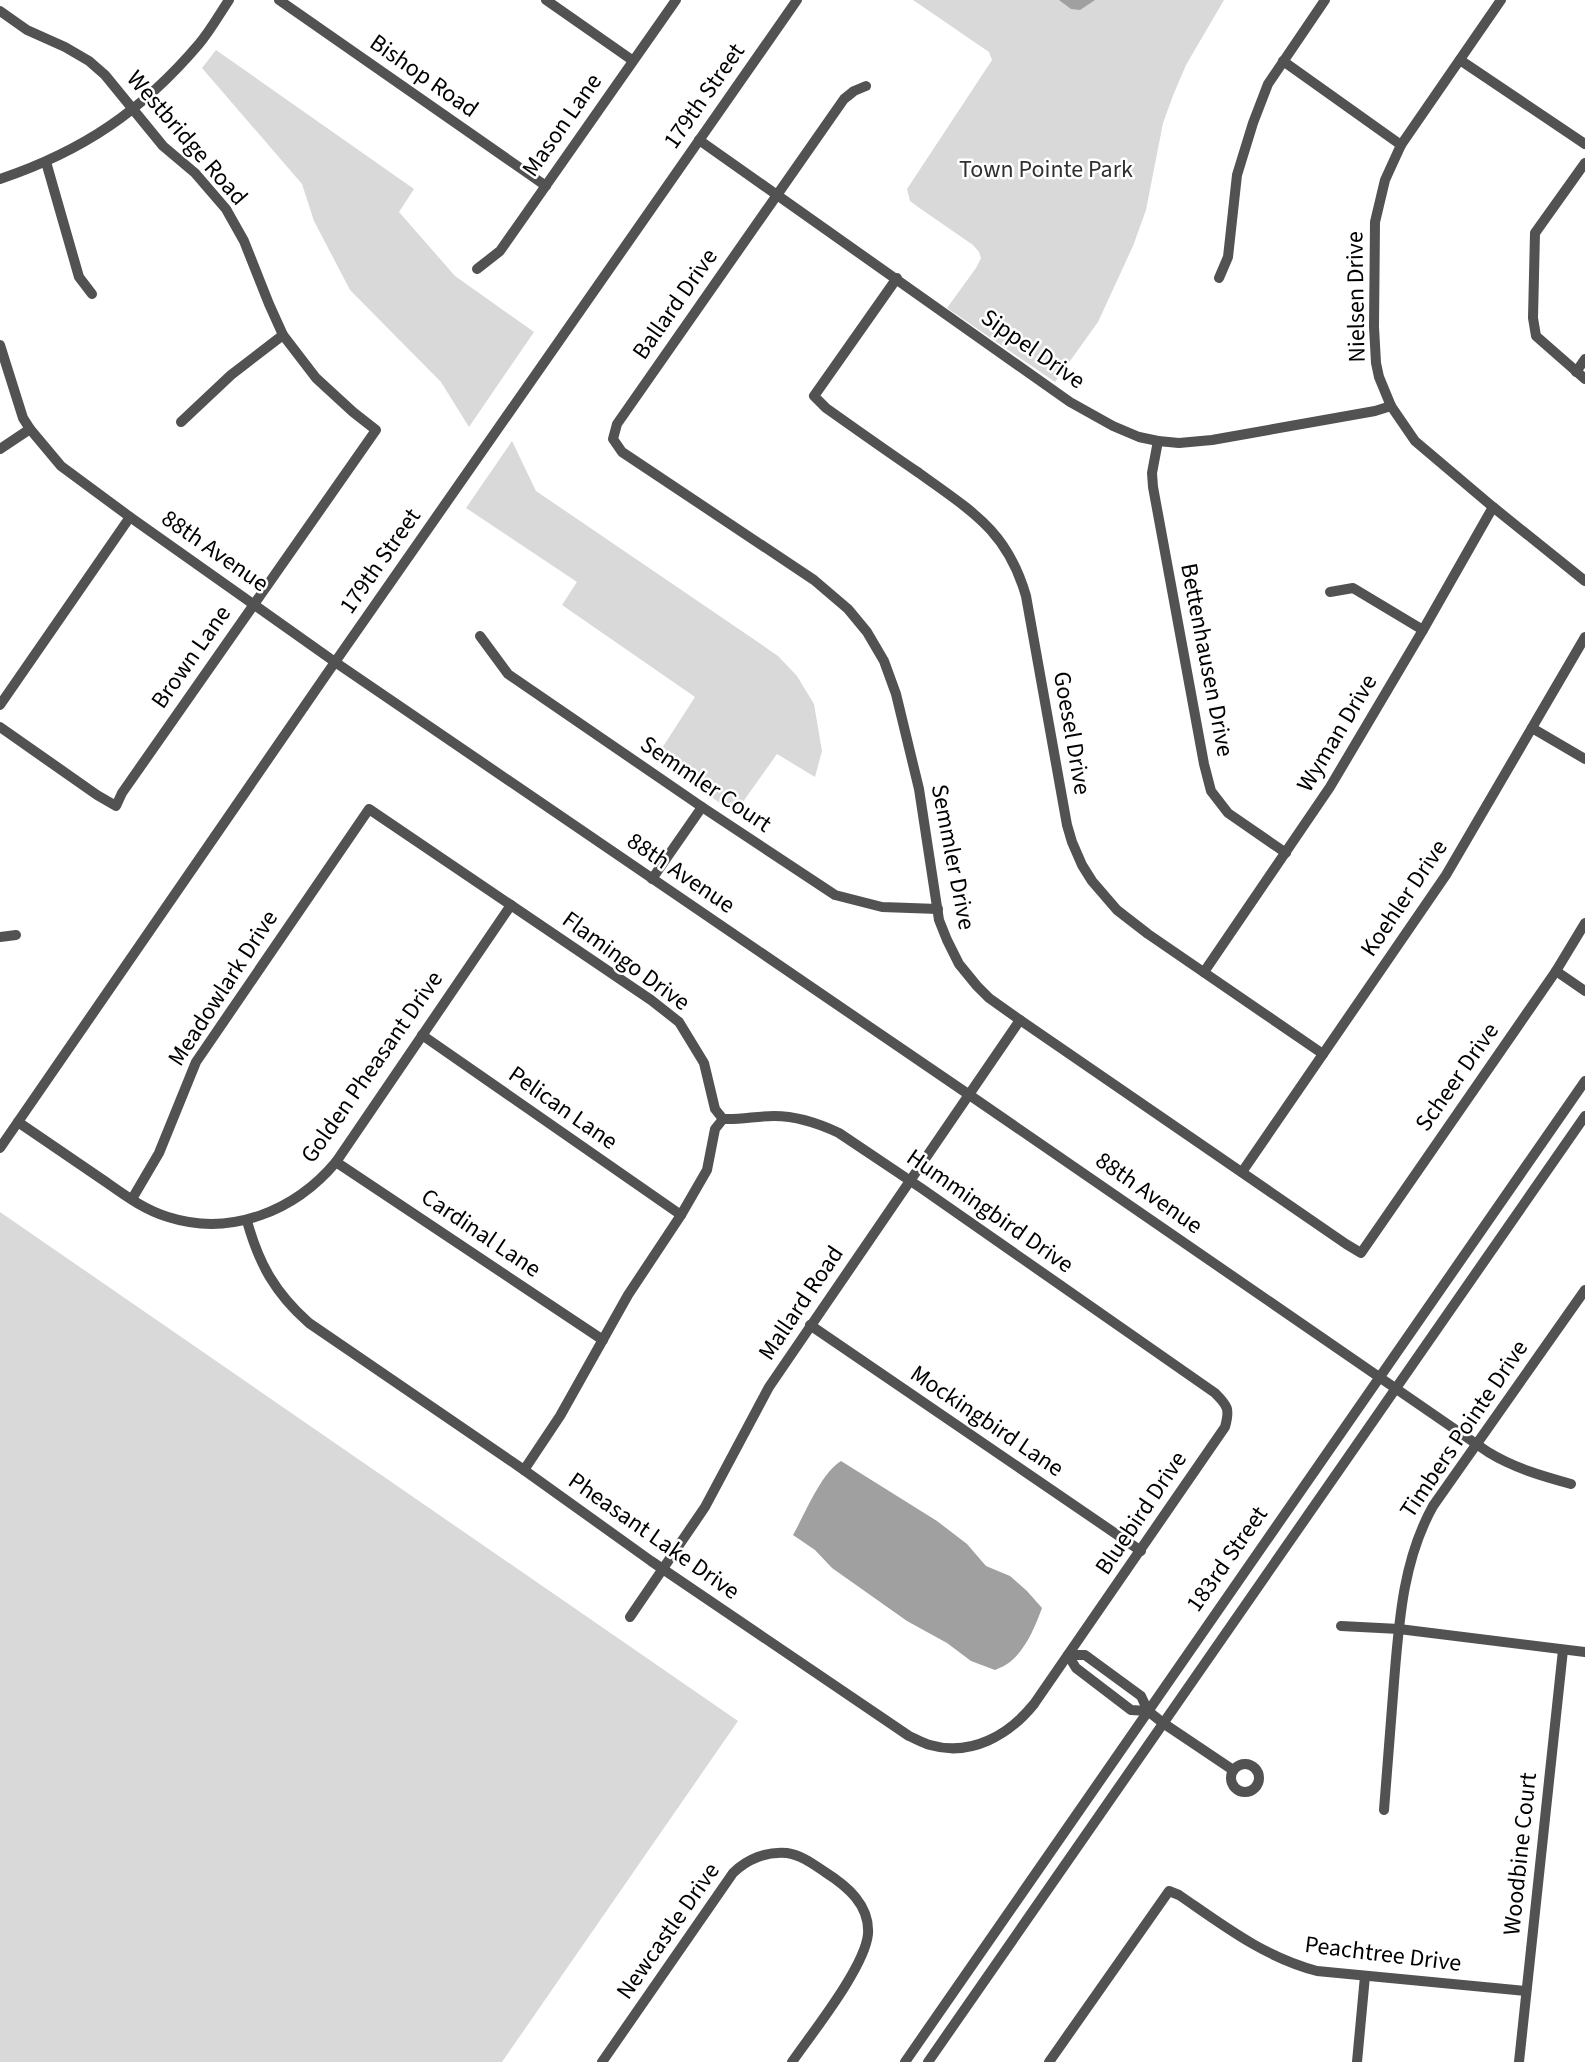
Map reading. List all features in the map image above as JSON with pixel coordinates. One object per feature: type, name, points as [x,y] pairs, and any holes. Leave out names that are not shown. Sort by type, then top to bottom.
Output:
[{"type":"street","points":[[0,179],[46,162],[98,135],[134,110],[165,82],[200,43],[229,0]]},
{"type":"street","name":"Bishop Road","points":[[279,0],[546,186]]},
{"type":"street","points":[[546,0],[632,60]]},
{"type":"street","name":"Mason Lane","points":[[477,269],[500,251],[676,0]]},
{"type":"street","name":"179th Street","points":[[0,1148],[797,0]]},
{"type":"street","points":[[1220,278],[1228,257],[1234,190],[1242,154],[1268,84],[1325,0]]},
{"type":"street","name":"Nielsen Drive","points":[[1500,0],[1401,145],[1382,187],[1375,222],[1375,349],[1379,377],[1391,406],[1406,430],[1423,449],[1585,581]]},
{"type":"street","name":"Westbridge Road","points":[[0,11],[27,30],[89,61],[105,75],[163,146],[195,173],[226,209],[244,241],[284,335],[323,385],[376,430]]},
{"type":"street","points":[[1460,60],[1585,144]]},
{"type":"street","points":[[1283,61],[1401,145]]},
{"type":"street","name":"Ballard Drive","points":[[614,439],[617,424],[844,99],[866,86]]},
{"type":"street","name":"Sippel Drive","points":[[699,140],[1070,401],[1113,426],[1139,437],[1179,443],[1212,440],[1391,406]]},
{"type":"street","points":[[46,162],[79,277],[93,294]]},
{"type":"street","points":[[1585,163],[1535,233],[1533,318],[1536,336],[1581,375],[1585,359]]},
{"type":"street","name":"Goesel Drive","points":[[897,278],[814,396],[826,408],[963,503],[1002,542],[1020,576],[1026,596],[1068,825],[1077,854],[1092,881],[1117,910],[1323,1054]]},
{"type":"street","points":[[181,422],[231,375],[284,335]]},
{"type":"street","name":"88th Avenue","points":[[0,345],[23,418],[30,429],[61,466],[130,517],[335,662],[968,1094],[1394,1389],[1510,1465],[1571,1484]]},
{"type":"street","points":[[0,449],[30,429]]},
{"type":"street","name":"Brown Lane","points":[[0,727],[97,796],[116,806],[122,793],[376,430]]},
{"type":"street","name":"Semmler Drive","points":[[614,439],[622,452],[814,580],[843,604],[867,632],[884,661],[896,694],[919,789],[939,920],[960,964],[977,986],[1020,1020],[1361,1253]]},
{"type":"street","name":"Bettenhausen Drive","points":[[1158,441],[1152,473],[1153,487],[1204,764],[1212,791],[1228,813],[1286,853]]},
{"type":"street","name":"Wyman Drive","points":[[1204,972],[1330,787],[1493,507]]},
{"type":"street","points":[[0,705],[130,517]]},
{"type":"street","points":[[1330,592],[1353,588],[1423,630]]},
{"type":"street","name":"Semmler Court","points":[[480,636],[508,674],[835,895],[882,907],[938,909]]},
{"type":"street","name":"Koehler Drive","points":[[1242,1172],[1446,875],[1585,637]]},
{"type":"street","points":[[1532,728],[1585,759]]},
{"type":"street","points":[[652,879],[702,807]]},
{"type":"street","name":"Flamingo Drive","points":[[369,808],[652,1000],[679,1022],[704,1063],[715,1110],[723,1119]]},
{"type":"street","name":"Meadowlark Drive","points":[[132,1199],[159,1153],[196,1062],[369,808]]},
{"type":"street","name":"Golden Pheasant Drive","points":[[18,1122],[132,1199],[169,1218],[193,1223],[247,1221],[271,1211],[306,1192],[324,1177],[336,1162],[511,905]]},
{"type":"street","name":"Scheer Drive","points":[[1361,1253],[1556,971],[1585,923]]},
{"type":"street","points":[[0,937],[16,935]]},
{"type":"street","points":[[1556,971],[1585,991]]},
{"type":"street","name":"Mallard Road","points":[[630,1617],[705,1507],[769,1387],[1020,1020]]},
{"type":"street","name":"Pelican Lane","points":[[422,1035],[681,1215]]},
{"type":"street","name":"183rd Street","points":[[905,2062],[1585,1081]]},
{"type":"street","name":"Hummingbird Drive","points":[[723,1119],[772,1116],[795,1118],[839,1133],[1215,1393]]},
{"type":"street","name":"183rd Street","points":[[928,2062],[1585,1116]]},
{"type":"street","points":[[524,1470],[560,1416],[628,1295],[707,1170],[715,1129],[723,1119]]},
{"type":"street","name":"Cardinal Lane","points":[[336,1162],[603,1340]]},
{"type":"street","name":"Pheasant Lake Drive","points":[[247,1221],[266,1272],[296,1312],[663,1569],[909,1736],[930,1745],[952,1749],[978,1745],[1007,1731],[1034,1704],[1069,1655]]},
{"type":"street","name":"Timbers Pointe Drive","points":[[1384,1810],[1399,1629],[1410,1563],[1423,1525],[1433,1506],[1585,1290]]},
{"type":"street","name":"Mockingbird Lane","points":[[810,1325],[1141,1551]]},
{"type":"street","name":"Bluebird Drive","points":[[1069,1655],[1225,1427],[1227,1404],[1215,1393]]},
{"type":"street","points":[[1341,1626],[1399,1629],[1585,1652]]},
{"type":"street","name":"Woodbine Court","points":[[1518,2062],[1563,1650]]},
{"type":"street","points":[[1069,1655],[1076,1668],[1130,1710],[1148,1711]]},
{"type":"street","points":[[1069,1655],[1085,1656],[1141,1696],[1148,1711],[1163,1723],[1233,1770]]},
{"type":"street","name":"Newcastle Drive","points":[[602,2062],[728,1879],[739,1867],[761,1856],[779,1853],[802,1857],[840,1882],[860,1904],[867,1920],[868,1934],[861,1960],[792,2062]]},
{"type":"street","name":"Peachtree Drive","points":[[1049,2062],[1169,1891],[1179,1895],[1253,1946],[1285,1961],[1317,1971],[1526,1991]]},
{"type":"street","points":[[1357,2062],[1365,1976]]},
{"type":"green space","name":"Town Pointe Park","points":[[913,0],[1224,0],[1186,65],[1174,93],[1163,123],[1146,210],[1133,246],[1098,322],[1055,382],[947,308],[976,268],[981,258],[979,252],[910,201],[907,189],[992,60],[989,52]]},
{"type":"green space","points":[[216,50],[414,189],[399,212],[455,276],[534,332],[469,427],[441,382],[350,290],[314,221],[302,184],[202,68]]},
{"type":"green space","points":[[512,441],[536,491],[778,656],[797,676],[814,704],[822,751],[815,777],[777,754],[735,813],[655,759],[695,697],[562,605],[577,582],[466,508]]},
{"type":"green space","points":[[0,1212],[738,1721],[502,2062],[0,2062]]},
{"type":"shaded area","points":[[1059,0],[1095,0],[1080,10],[1071,9]]},
{"type":"shaded area","points":[[841,1461],[937,1521],[967,1544],[986,1566],[1010,1576],[1027,1591],[1042,1608],[1033,1630],[1016,1657],[995,1670],[971,1661],[947,1643],[907,1621],[832,1568],[815,1550],[793,1535],[820,1484]]}]
